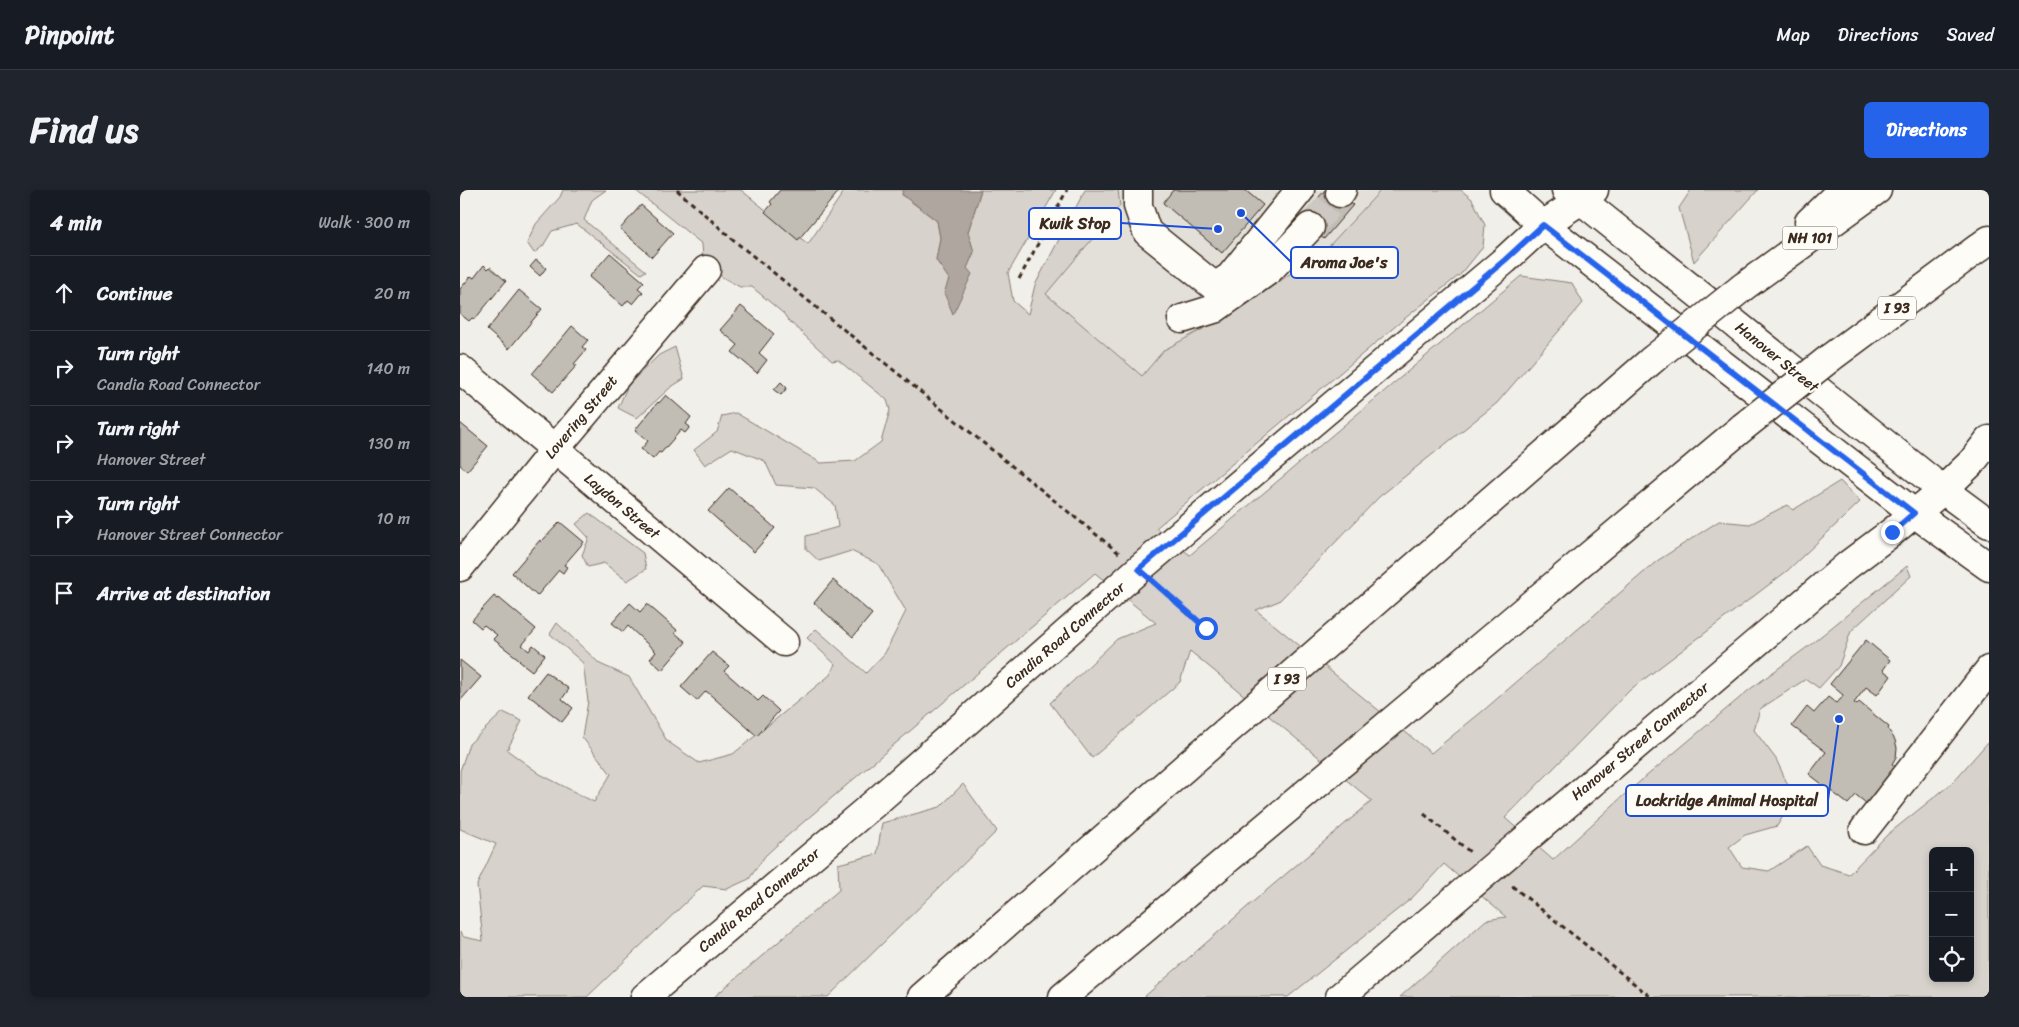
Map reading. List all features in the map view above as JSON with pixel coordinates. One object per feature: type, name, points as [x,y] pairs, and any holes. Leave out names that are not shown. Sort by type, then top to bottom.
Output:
[{"type":"main road","points":[[1138,190],[1138,206],[1147,232],[1214,287],[1230,277],[1300,190]]},
{"type":"main road","points":[[1504,190],[1543,225],[1914,513],[1989,567]]},
{"type":"main road","name":"I 93","points":[[922,997],[1652,360],[1743,287],[1842,190]]},
{"type":"main road","name":"NH 101","points":[[1743,287],[1877,190]]},
{"type":"main road","name":"Candia Road Connector","points":[[645,997],[876,802],[1139,569],[1498,267],[1580,193]]},
{"type":"main road","name":"Hanover Street","points":[[1580,193],[1942,490],[1989,524]]},
{"type":"main road","points":[[1182,318],[1214,309],[1269,270],[1310,227]]},
{"type":"main road","name":"I 93","points":[[1062,997],[1742,427],[1830,358],[1989,240]]},
{"type":"main road","name":"Lovering Street","points":[[460,567],[555,449],[706,270]]},
{"type":"main road","name":"Laydon Street","points":[[460,369],[784,642]]},
{"type":"main road","name":"Hanover Street Connector","points":[[1340,997],[1848,565],[1942,490],[1972,462],[1989,440]]},
{"type":"main road","points":[[1864,830],[1989,670]]},
{"type":"path","points":[[677,190],[737,243],[1139,569],[1206,628]]},
{"type":"path","points":[[1019,279],[1067,190]]},
{"type":"path","points":[[1424,814],[1651,997]]},
{"type":"shaded area","points":[[563,190],[606,190],[592,200],[584,220],[646,271],[641,274],[577,224],[552,231],[543,246],[534,253],[527,243],[536,224],[560,197]]},
{"type":"shaded area","points":[[635,190],[741,190],[808,244],[845,190],[903,190],[902,195],[937,221],[940,238],[936,260],[950,279],[967,268],[974,252],[968,232],[981,190],[1056,190],[1008,273],[1013,301],[1028,314],[1035,285],[1085,190],[1118,190],[1120,206],[1046,294],[1142,376],[1164,350],[1242,308],[1328,247],[1381,190],[1461,190],[1472,199],[1485,225],[1483,247],[1462,273],[1404,319],[1156,528],[1190,555],[1521,276],[1572,283],[1583,303],[1497,403],[1379,497],[1279,601],[1256,610],[1431,753],[1484,710],[1657,561],[1719,521],[1750,524],[1787,505],[1793,510],[1840,481],[1860,502],[1787,571],[1631,689],[1505,818],[1553,860],[1624,795],[1749,690],[1810,645],[1907,566],[1911,576],[1851,631],[1839,666],[1819,688],[1806,679],[1760,709],[1754,730],[1776,759],[1794,798],[1777,826],[1745,835],[1729,847],[1742,867],[1769,871],[1807,846],[1820,865],[1849,874],[1887,835],[1952,783],[1989,741],[1989,997],[1400,997],[1486,920],[1506,917],[1444,864],[1412,898],[1288,997],[1144,997],[1372,801],[1190,651],[1180,682],[1092,758],[1050,703],[1117,639],[1156,623],[1095,573],[779,843],[765,856],[749,879],[727,889],[703,886],[587,997],[460,997],[460,932],[464,937],[483,941],[477,885],[496,844],[460,829],[460,771],[469,744],[503,712],[522,721],[507,750],[540,774],[594,802],[611,774],[582,737],[588,701],[583,663],[550,634],[557,623],[600,664],[629,677],[667,741],[699,763],[733,754],[830,675],[835,664],[807,638],[816,629],[866,673],[885,653],[906,611],[878,564],[851,551],[819,561],[806,549],[806,536],[838,527],[835,505],[814,488],[776,485],[765,461],[732,448],[705,465],[694,450],[717,432],[722,416],[736,413],[821,463],[855,461],[881,442],[890,410],[887,400],[838,360],[832,361],[784,314],[752,287],[740,287],[722,277],[703,257],[702,244]]},
{"type":"shaded area","points":[[903,190],[981,190],[968,232],[974,252],[967,268],[972,274],[953,314],[944,293],[949,279],[936,260],[940,238],[937,221],[902,194]]},
{"type":"shaded area","points":[[1118,190],[1381,190],[1328,247],[1242,308],[1164,350],[1142,376],[1046,294],[1120,206]]},
{"type":"shaded area","points":[[1691,190],[1758,190],[1694,262],[1679,208]]},
{"type":"shaded area","points":[[675,347],[684,379],[671,387],[637,418],[618,408],[628,385],[659,355]]},
{"type":"shaded area","points":[[589,513],[643,553],[646,569],[627,581],[604,563],[588,567],[582,555],[589,538],[576,524]]},
{"type":"shaded area","points":[[963,784],[997,831],[828,997],[714,997],[839,890],[838,864],[877,854],[882,823],[940,807]]},
{"type":"building","points":[[780,190],[840,190],[798,240],[765,212],[772,204],[770,202]]},
{"type":"building","points":[[1173,190],[1245,190],[1263,205],[1222,253],[1163,203]]},
{"type":"building","points":[[1325,190],[1337,190],[1353,205],[1324,239],[1300,219]]},
{"type":"building","points":[[641,205],[673,233],[652,257],[620,229]]},
{"type":"building","points":[[610,253],[644,282],[638,288],[643,292],[633,304],[628,300],[623,306],[589,277]]},
{"type":"building","points":[[536,260],[546,268],[540,276],[530,267]]},
{"type":"building","points":[[484,265],[488,269],[490,267],[506,281],[475,319],[472,318],[469,321],[460,314],[460,289],[471,276],[474,278]]},
{"type":"building","points":[[519,290],[542,309],[509,349],[487,330]]},
{"type":"building","points":[[741,306],[774,334],[759,353],[767,360],[757,373],[732,352],[738,345],[720,330]]},
{"type":"building","points":[[572,326],[588,340],[582,347],[586,350],[574,364],[577,365],[553,392],[532,374]]},
{"type":"building","points":[[781,382],[787,388],[781,395],[774,390]]},
{"type":"building","points":[[666,395],[691,417],[686,424],[690,427],[685,433],[681,430],[661,453],[659,452],[653,459],[641,449],[648,441],[635,430]]},
{"type":"building","points":[[460,423],[488,446],[467,471],[460,465]]},
{"type":"building","points":[[729,488],[775,528],[754,552],[708,511]]},
{"type":"building","points":[[560,522],[584,542],[564,565],[567,567],[563,573],[559,570],[537,596],[512,573],[540,540],[541,542]]},
{"type":"building","points":[[833,580],[872,614],[853,637],[814,603]]},
{"type":"building","points":[[494,596],[499,598],[536,629],[522,645],[529,651],[533,645],[545,655],[532,671],[493,639],[497,635],[484,625],[481,628],[472,620]]},
{"type":"building","points":[[630,603],[640,612],[647,604],[677,630],[675,633],[686,642],[662,670],[650,659],[656,652],[628,626],[623,632],[612,623]]},
{"type":"building","points":[[1866,640],[1890,660],[1883,670],[1891,676],[1877,695],[1866,687],[1854,703],[1857,705],[1859,702],[1889,727],[1888,729],[1895,740],[1897,748],[1896,757],[1892,764],[1900,770],[1871,807],[1856,795],[1848,804],[1809,774],[1826,752],[1792,726],[1807,707],[1814,713],[1828,697],[1836,703],[1841,699],[1843,695],[1830,684]]},
{"type":"building","points":[[712,652],[729,666],[724,671],[758,701],[763,696],[779,711],[757,736],[706,691],[697,701],[681,687]]},
{"type":"building","points":[[460,660],[481,677],[460,701]]},
{"type":"building","points":[[546,672],[569,689],[562,699],[573,708],[562,722],[528,695]]},
{"type":"tunnel","points":[[1310,227],[1340,193]]},
{"type":"place","name":"Aroma Joe's","points":[[1241,213]]},
{"type":"place","name":"Kwik Stop","points":[[1218,229]]},
{"type":"place","name":"Lockridge Animal Hospital","points":[[1839,719]]},
{"type":"route","points":[[1206,628],[1139,569],[1505,260],[1543,225],[1914,513],[1892,532]]}]
